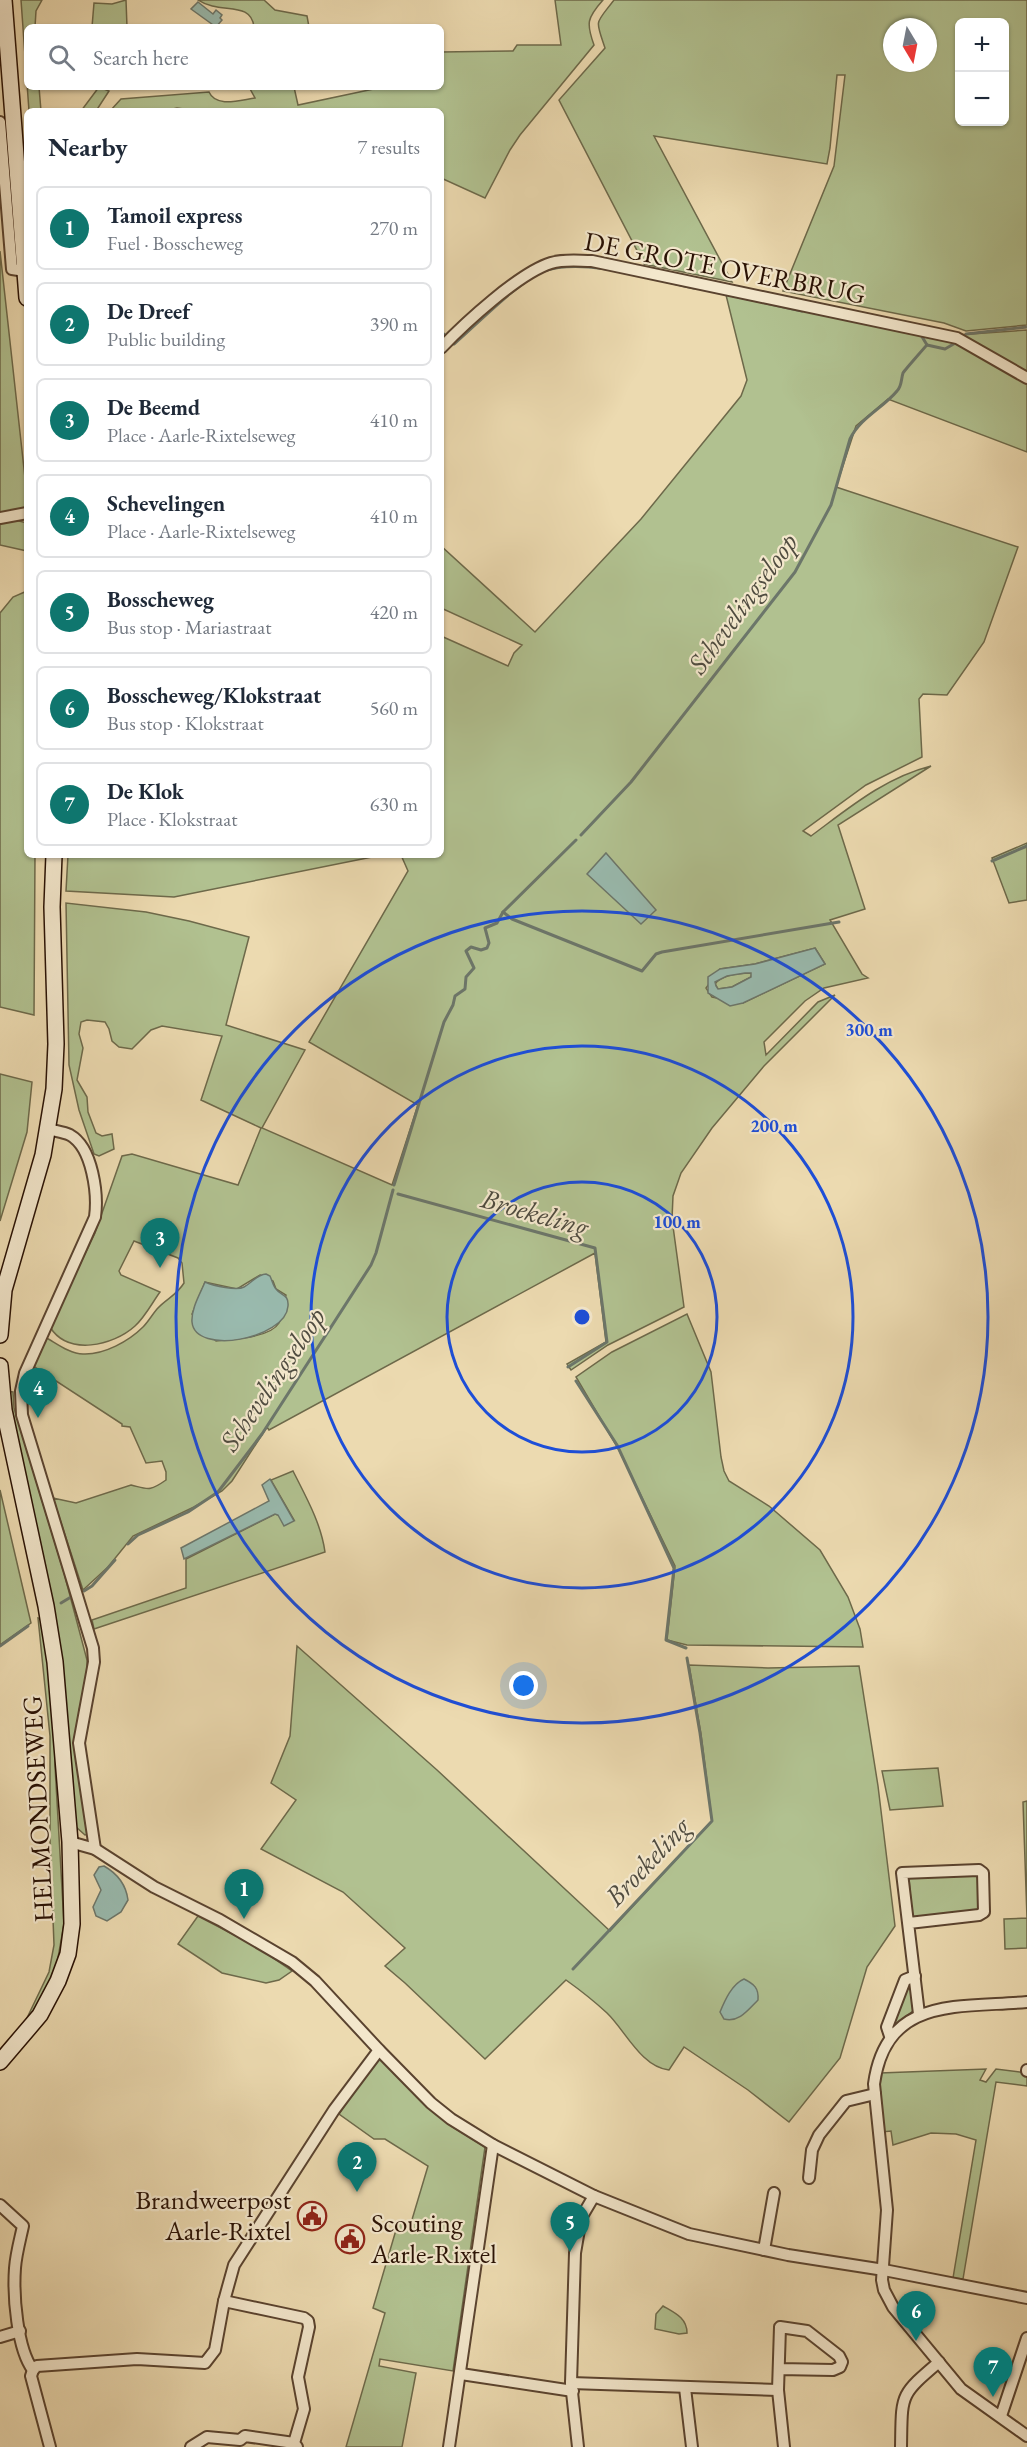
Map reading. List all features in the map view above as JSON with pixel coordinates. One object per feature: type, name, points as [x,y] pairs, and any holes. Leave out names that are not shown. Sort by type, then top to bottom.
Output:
[{"type":"street","points":[[4,0],[24,258]]},
{"type":"street","points":[[0,122],[12,269],[24,271]]},
{"type":"street","name":"DE GROTE OVERBRUG","points":[[444,345],[520,279],[541,267],[564,261],[592,261],[957,338],[1027,378]]},
{"type":"street","points":[[0,518],[24,514]]},
{"type":"street","points":[[0,1335],[4,1290],[43,1155],[54,1089],[56,1044],[52,907],[54,858]]},
{"type":"street","name":"HELMONDSEWEG","points":[[48,1129],[71,1136],[81,1146],[93,1178],[97,1202],[95,1217],[25,1373],[21,1391],[22,1415],[93,1648],[94,1662],[79,1743],[95,1849]]},
{"type":"street","name":"HELMONDSEWEG","points":[[0,1366],[4,1410],[46,1606],[59,1694],[70,1842],[72,1924],[68,1954],[58,1982],[40,2015],[0,2062]]},
{"type":"street","points":[[70,1842],[95,1849],[154,1887],[220,1920],[292,1962],[315,1981],[379,2050],[451,2120],[493,2145],[594,2196],[689,2234],[1027,2298]]},
{"type":"street","points":[[909,1923],[979,1915],[984,1912],[983,1873],[979,1870],[902,1873],[920,2014]]},
{"type":"street","points":[[890,2036],[886,2027],[905,1980],[915,1976]]},
{"type":"street","points":[[1027,2002],[940,2009],[920,2014],[905,2023],[890,2036],[876,2068],[875,2094],[886,2210],[884,2290],[893,2307],[968,2396],[1001,2416],[1027,2436]]},
{"type":"street","points":[[50,2447],[31,2376],[37,2366],[137,2359],[205,2362],[215,2350],[224,2301],[234,2265],[334,2110],[379,2050]]},
{"type":"street","points":[[809,2178],[812,2150],[819,2135],[846,2101],[875,2094]]},
{"type":"street","points":[[449,2447],[493,2145]]},
{"type":"street","points":[[764,2250],[774,2193]]},
{"type":"street","points":[[578,2447],[572,2387],[577,2235],[581,2218],[594,2196]]},
{"type":"street","points":[[0,2205],[23,2226],[15,2267],[15,2294],[27,2362],[33,2370]]},
{"type":"street","points":[[191,2447],[207,2437],[240,2444],[245,2436],[295,2445],[304,2409],[298,2377],[309,2327],[308,2321],[304,2318],[224,2301]]},
{"type":"street","points":[[779,2369],[833,2370],[840,2367],[842,2362],[839,2356],[807,2331],[780,2327],[777,2390],[784,2447]]},
{"type":"street","points":[[0,2337],[20,2331]]},
{"type":"street","points":[[1001,2416],[1027,2338]]},
{"type":"street","points":[[901,2447],[902,2411],[906,2393],[911,2385],[939,2362]]},
{"type":"street","points":[[461,2374],[572,2387],[777,2390]]},
{"type":"street","points":[[685,2388],[692,2447]]},
{"type":"green space","points":[[21,0],[42,0],[36,11],[35,24],[24,24],[24,42]]},
{"type":"green space","points":[[126,0],[127,24],[92,24],[94,3],[112,4]]},
{"type":"green space","points":[[198,0],[264,0],[275,10],[307,16],[308,24],[253,24],[252,19],[241,11]]},
{"type":"green space","points":[[555,0],[603,0],[591,16],[589,26],[594,45],[520,135],[485,198],[444,179],[444,108],[113,108],[121,99],[209,92],[217,100],[236,101],[255,98],[251,90],[295,90],[298,105],[369,90],[444,90],[444,52],[513,51],[517,45],[561,45]]},
{"type":"green space","points":[[614,0],[1027,0],[1027,325],[966,331],[944,323],[783,291],[834,166],[845,75],[837,75],[827,164],[654,136],[732,282],[644,264],[559,100],[605,48],[598,26],[600,18]]},
{"type":"green space","points":[[27,90],[39,90],[41,108],[29,108]]},
{"type":"green space","points":[[97,90],[109,91],[98,108],[83,108]]},
{"type":"green space","points":[[0,251],[24,469],[24,512],[0,516]]},
{"type":"green space","points":[[726,295],[958,342],[1027,384],[1027,452],[888,399],[856,426],[836,487],[1018,547],[984,642],[947,695],[923,694],[919,699],[922,757],[866,785],[803,831],[811,836],[882,786],[931,766],[838,825],[865,909],[830,920],[862,974],[868,978],[824,988],[805,1001],[764,1042],[766,1055],[818,1002],[835,995],[764,1066],[712,1128],[681,1173],[673,1196],[672,1219],[684,1307],[608,1345],[571,1370],[567,1364],[606,1342],[595,1253],[269,1430],[267,1427],[232,1481],[222,1491],[133,1536],[108,1567],[83,1590],[53,1498],[76,1503],[131,1485],[152,1488],[166,1480],[166,1472],[162,1461],[146,1463],[130,1427],[122,1426],[33,1366],[45,1337],[78,1354],[108,1350],[123,1342],[143,1327],[157,1309],[184,1283],[182,1263],[178,1258],[134,1241],[119,1271],[121,1275],[160,1292],[139,1322],[115,1339],[91,1345],[68,1342],[50,1327],[95,1233],[122,1156],[132,1154],[238,1185],[261,1128],[201,1100],[222,1036],[162,1026],[151,1030],[132,1049],[119,1047],[112,1041],[105,1022],[87,1020],[81,1022],[79,1034],[83,1048],[77,1080],[87,1097],[88,1112],[96,1133],[102,1136],[112,1134],[114,1149],[99,1156],[94,1154],[79,1110],[69,1065],[66,903],[146,912],[249,937],[226,1025],[305,1050],[262,1128],[392,1185],[418,1105],[309,1042],[408,871],[402,858],[444,858],[444,637],[508,666],[514,653],[522,645],[444,609],[444,549],[535,632],[641,519],[741,396],[747,380]],"holes":[[[815,948],[825,964],[743,1003],[712,997],[706,988],[720,969],[755,964]],[[260,1275],[273,1281],[276,1289],[286,1295],[279,1323],[268,1332],[216,1341],[192,1314],[205,1282],[237,1289]]]},
{"type":"green space","points":[[1027,330],[1027,373],[956,335]]},
{"type":"green space","points":[[0,521],[24,522],[24,550],[0,545]]},
{"type":"green space","points":[[24,592],[24,858],[35,858],[34,1015],[0,1007],[0,613],[13,597]]},
{"type":"green space","points":[[1027,843],[1027,900],[1009,903],[992,858]]},
{"type":"green space","points":[[68,858],[367,858],[174,897],[66,891]]},
{"type":"green space","points":[[752,973],[751,977],[732,987],[718,989],[715,984],[726,976]]},
{"type":"green space","points":[[0,1074],[32,1082],[27,1132],[0,1221]]},
{"type":"green space","points":[[687,1314],[711,1372],[721,1457],[729,1481],[769,1506],[820,1550],[848,1597],[860,1629],[863,1647],[687,1645],[667,1640],[675,1566],[619,1450],[576,1377],[612,1352]]},
{"type":"green space","points":[[5,1391],[13,1392],[14,1408],[64,1573],[87,1660],[87,1680],[79,1710],[78,1731],[89,1834],[85,1835],[75,1826]]},
{"type":"green space","points":[[293,1471],[317,1520],[325,1552],[94,1629],[92,1620],[186,1588],[186,1559],[275,1514],[294,1520],[271,1480]]},
{"type":"green space","points":[[0,1490],[31,1623],[0,1645]]},
{"type":"green space","points":[[38,1618],[43,1619],[55,1725],[55,1766],[64,1924],[56,1969],[42,2001],[26,2020],[49,1972],[54,1945],[50,1841],[50,1736]]},
{"type":"green space","points":[[297,1646],[437,1770],[610,1931],[712,1821],[701,1734],[689,1665],[768,1668],[859,1666],[878,1786],[895,1926],[867,1967],[840,2058],[789,2122],[748,2090],[684,2047],[669,2070],[650,2062],[634,2047],[607,2013],[566,1980],[485,2059],[385,1966],[405,1948],[343,1892],[261,1849],[296,1800],[271,1783],[290,1736]]},
{"type":"green space","points":[[938,1768],[943,1806],[890,1810],[882,1771]]},
{"type":"green space","points":[[1027,1801],[1027,1918],[1023,1802]]},
{"type":"green space","points":[[912,1876],[976,1876],[980,1907],[976,1910],[915,1918],[912,1916],[909,1878]]},
{"type":"green space","points":[[198,1916],[257,1947],[292,1971],[279,1980],[266,1983],[222,1973],[178,1944]]},
{"type":"green space","points":[[1027,1918],[1027,1948],[1005,1949],[1004,1919]]},
{"type":"green space","points":[[910,1974],[914,2010],[886,2033],[883,2031],[883,2024],[902,1975]]},
{"type":"green space","points":[[378,2055],[451,2126],[485,2147],[453,2371],[380,2359],[379,2366],[416,2373],[402,2447],[346,2447],[385,2313],[373,2308],[399,2222],[411,2223],[428,2166],[385,2139],[374,2139],[339,2114]]},
{"type":"green space","points":[[986,2069],[980,2080],[986,2082],[996,2069],[1027,2073],[1027,2086],[996,2082],[963,2279],[953,2278],[976,2140],[956,2134],[931,2133],[893,2145],[891,2131],[882,2132],[880,2073]]},
{"type":"green space","points":[[663,2306],[683,2320],[687,2333],[679,2334],[655,2329],[656,2314]]},
{"type":"water","points":[[198,2],[213,14],[216,10],[222,15],[220,18],[222,20],[219,24],[212,24],[191,9]]},
{"type":"water","points":[[606,853],[656,910],[641,924],[587,874]]},
{"type":"water","points":[[815,948],[825,964],[743,1003],[730,1006],[708,993],[708,977],[720,969],[755,964]],"holes":[[[751,973],[751,977],[732,987],[718,989],[716,986],[715,982],[727,976]]]},
{"type":"water","points":[[266,1274],[270,1276],[275,1288],[286,1297],[288,1302],[283,1318],[273,1327],[258,1335],[223,1341],[208,1338],[197,1332],[192,1317],[205,1282],[225,1288],[241,1288]]},
{"type":"water","points":[[270,1479],[294,1521],[284,1526],[275,1514],[184,1559],[181,1548],[269,1501],[262,1485]]},
{"type":"water","points":[[104,1866],[120,1880],[128,1900],[121,1912],[107,1921],[96,1916],[93,1907],[101,1890],[94,1875],[99,1867]]},
{"type":"water","points":[[744,1979],[755,1987],[758,2000],[739,2017],[724,2019],[720,2012],[724,2002],[732,1988]]},
{"type":"waterway","points":[[454,344],[511,293],[534,276],[560,267],[578,266],[618,271],[694,288]]},
{"type":"waterway","points":[[730,295],[802,311]]},
{"type":"waterway","name":"Schevelingseloop","points":[[966,334],[1027,327]]},
{"type":"waterway","points":[[921,335],[927,345]]},
{"type":"waterway","name":"Schevelingseloop","points":[[581,835],[631,782],[795,572],[831,505],[854,432],[897,391],[901,385],[903,373],[927,345],[945,349],[957,342]]},
{"type":"waterway","name":"Schevelingseloop","points":[[394,1185],[444,1022],[455,996],[465,989],[466,977],[474,968],[466,951],[471,947],[481,950],[487,948],[489,943],[485,928],[497,923],[503,912],[576,840]]},
{"type":"waterway","points":[[992,861],[1027,846]]},
{"type":"waterway","points":[[503,912],[512,919],[642,971],[656,954],[662,952],[839,922]]},
{"type":"waterway","name":"Schevelingseloop","points":[[128,1544],[138,1535],[188,1512],[218,1492],[262,1434],[371,1265],[393,1190]]},
{"type":"waterway","name":"Broekeling","points":[[398,1194],[595,1248],[607,1342],[568,1367]]},
{"type":"waterway","name":"Broekeling","points":[[576,1381],[617,1445],[674,1568],[666,1640],[686,1648]]},
{"type":"waterway","name":"Schevelingseloop","points":[[84,1591],[92,1586],[115,1560]]},
{"type":"waterway","name":"Schevelingseloop","points":[[61,1603],[71,1597]]},
{"type":"waterway","name":"Schevelingseloop","points":[[0,1646],[28,1626]]},
{"type":"waterway","name":"Broekeling","points":[[573,1969],[712,1821],[687,1658]]},
{"type":"place","name":"De Beemd","points":[[160,1268]]},
{"type":"place","name":"Schevelingen","points":[[38,1418]]},
{"type":"place","name":"Tamoil express","points":[[244,1919]]},
{"type":"place","name":"De Dreef","points":[[357,2192]]},
{"type":"place","name":"Brandweerpost Aarle-Rixtel","points":[[312,2216]]},
{"type":"place","name":"Scouting Aarle-Rixtel","points":[[350,2239]]},
{"type":"place","name":"Bosscheweg","points":[[570,2252]]},
{"type":"place","name":"Bosscheweg/Klokstraat","points":[[916,2341]]},
{"type":"place","name":"De Klok","points":[[993,2397]]}]
